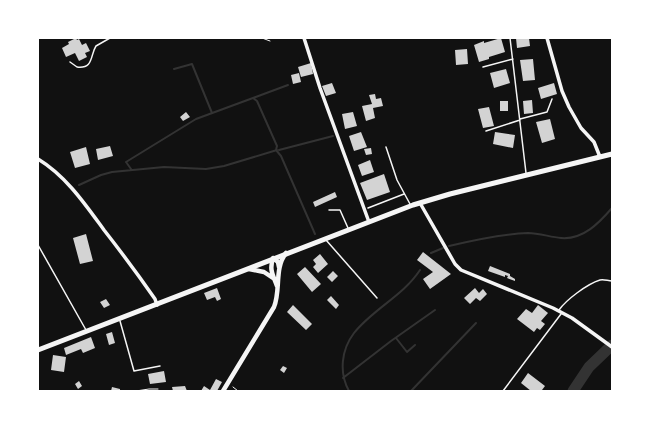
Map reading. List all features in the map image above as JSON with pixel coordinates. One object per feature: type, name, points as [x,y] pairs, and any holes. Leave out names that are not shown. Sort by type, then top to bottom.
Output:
[{"type":"main road","points":[[38,350],[420,202],[526,174],[612,154]]},
{"type":"main road","points":[[223,391],[274,307],[277,298],[282,260],[286,253]]},
{"type":"main road","points":[[273,258],[278,263],[280,274]]},
{"type":"main road","points":[[273,258],[271,270],[278,286]]},
{"type":"main road","points":[[247,269],[264,272],[274,279]]},
{"type":"street","points":[[304,38],[369,222]]},
{"type":"street","points":[[546,38],[562,91],[569,107],[581,128],[594,142],[600,157]]},
{"type":"street","points":[[38,159],[56,172],[78,194],[155,299],[157,305]]},
{"type":"street","points":[[420,202],[455,264],[460,270],[561,311],[612,347]]},
{"type":"lane","points":[[70,62],[77,67],[86,66],[91,62],[96,46],[110,38]]},
{"type":"lane","points":[[510,38],[526,174]]},
{"type":"lane","points":[[483,67],[513,59]]},
{"type":"lane","points":[[486,130],[547,112],[552,99]]},
{"type":"lane","points":[[386,147],[397,180],[411,206]]},
{"type":"lane","points":[[368,208],[404,194]]},
{"type":"lane","points":[[329,210],[340,210],[348,230]]},
{"type":"lane","points":[[325,239],[377,298]]},
{"type":"lane","points":[[38,245],[86,331]]},
{"type":"lane","points":[[503,391],[561,311],[565,303],[592,284],[602,280],[612,281]]},
{"type":"lane","points":[[119,319],[134,371],[160,366]]},
{"type":"path","points":[[262,38],[270,41]]},
{"type":"path","points":[[228,383],[238,391]]},
{"type":"path","points":[[136,391],[158,389]]},
{"type":"building","points":[[76,38],[77,40],[79,39],[82,45],[86,43],[90,51],[85,53],[87,57],[79,61],[75,53],[66,57],[62,48],[69,44],[68,42]]},
{"type":"building","points":[[501,38],[505,52],[479,62],[474,45],[484,41],[484,43]]},
{"type":"building","points":[[516,38],[529,38],[530,46],[517,48]]},
{"type":"building","points":[[467,49],[468,64],[456,65],[455,50]]},
{"type":"building","points":[[533,59],[535,80],[523,81],[520,60]]},
{"type":"building","points":[[311,63],[313,74],[301,77],[298,67]]},
{"type":"building","points":[[506,69],[510,83],[494,88],[490,73]]},
{"type":"building","points":[[299,73],[301,82],[293,84],[291,75]]},
{"type":"building","points":[[332,83],[336,93],[326,96],[322,86]]},
{"type":"building","points":[[554,83],[557,94],[541,99],[538,88]]},
{"type":"building","points":[[375,94],[376,99],[381,98],[383,106],[373,108],[375,118],[366,121],[362,106],[372,104],[369,95]]},
{"type":"building","points":[[532,100],[533,113],[524,114],[523,101]]},
{"type":"building","points":[[500,101],[508,101],[508,111],[500,111]]},
{"type":"building","points":[[489,107],[494,126],[483,128],[478,109]]},
{"type":"building","points":[[186,112],[190,117],[183,121],[180,117]]},
{"type":"building","points":[[353,112],[357,126],[345,129],[342,114]]},
{"type":"building","points":[[550,119],[555,139],[542,143],[536,122]]},
{"type":"building","points":[[361,132],[367,147],[354,151],[349,136]]},
{"type":"building","points":[[495,132],[515,135],[513,148],[493,144]]},
{"type":"building","points":[[110,146],[113,156],[98,160],[96,149]]},
{"type":"building","points":[[86,147],[90,164],[75,168],[70,152]]},
{"type":"building","points":[[371,148],[372,154],[366,155],[364,149]]},
{"type":"building","points":[[370,160],[374,172],[362,176],[358,165]]},
{"type":"building","points":[[384,174],[390,192],[367,200],[360,183]]},
{"type":"building","points":[[335,192],[337,197],[315,207],[313,202]]},
{"type":"building","points":[[86,234],[93,261],[80,264],[73,238]]},
{"type":"building","points":[[423,252],[451,274],[430,289],[423,279],[433,272],[417,260]]},
{"type":"building","points":[[320,254],[328,264],[318,273],[313,267],[316,264],[313,260]]},
{"type":"building","points":[[490,266],[510,274],[515,281],[507,278],[508,276],[505,275],[505,277],[488,271]]},
{"type":"building","points":[[305,267],[321,284],[312,292],[297,274]]},
{"type":"building","points":[[333,271],[338,276],[332,282],[327,277]]},
{"type":"building","points":[[217,288],[221,299],[217,301],[215,297],[207,300],[204,293]]},
{"type":"building","points":[[475,288],[479,293],[483,289],[487,294],[480,301],[476,298],[470,304],[464,298]]},
{"type":"building","points":[[331,296],[339,305],[336,309],[327,300]]},
{"type":"building","points":[[106,299],[110,305],[104,308],[100,302]]},
{"type":"building","points":[[293,305],[312,324],[306,330],[287,312]]},
{"type":"building","points":[[538,305],[548,313],[541,321],[545,324],[540,330],[537,328],[534,332],[517,319],[526,309],[532,313]]},
{"type":"building","points":[[112,332],[115,343],[109,345],[106,334]]},
{"type":"building","points":[[91,337],[95,348],[83,353],[81,349],[66,355],[64,348]]},
{"type":"building","points":[[53,355],[66,357],[64,372],[51,370]]},
{"type":"building","points":[[283,366],[287,368],[284,373],[280,370]]},
{"type":"building","points":[[164,371],[166,382],[150,384],[148,374]]},
{"type":"building","points":[[528,373],[545,386],[542,390],[544,391],[531,391],[521,383]]},
{"type":"building","points":[[216,379],[222,382],[217,391],[201,391],[204,386],[210,390]]},
{"type":"building","points":[[79,381],[82,386],[78,389],[75,384]]},
{"type":"building","points":[[185,386],[187,391],[173,391],[172,387]]},
{"type":"building","points":[[112,387],[120,389],[120,391],[111,391]]},
{"type":"waterway","points":[[174,69],[192,64],[212,113]]},
{"type":"waterway","points":[[131,169],[126,162],[196,119],[288,85]]},
{"type":"waterway","points":[[253,98],[257,101],[277,146],[276,150],[281,156],[315,234]]},
{"type":"waterway","points":[[279,150],[333,136]]},
{"type":"waterway","points":[[79,185],[101,175],[112,172],[164,167],[206,169],[224,166],[277,150]]},
{"type":"waterway","points":[[449,246],[488,238],[532,233],[569,238],[583,233],[596,225],[612,208]]},
{"type":"waterway","points":[[431,253],[443,248]]},
{"type":"waterway","points":[[349,391],[344,377],[343,362],[346,347],[354,333],[362,324],[397,295],[420,270]]},
{"type":"waterway","points":[[343,378],[391,341],[435,310]]},
{"type":"waterway","points":[[411,391],[476,323]]},
{"type":"waterway","points":[[396,338],[407,352],[415,345]]},
{"type":"waterway","points":[[573,391],[589,367],[612,345]]}]
